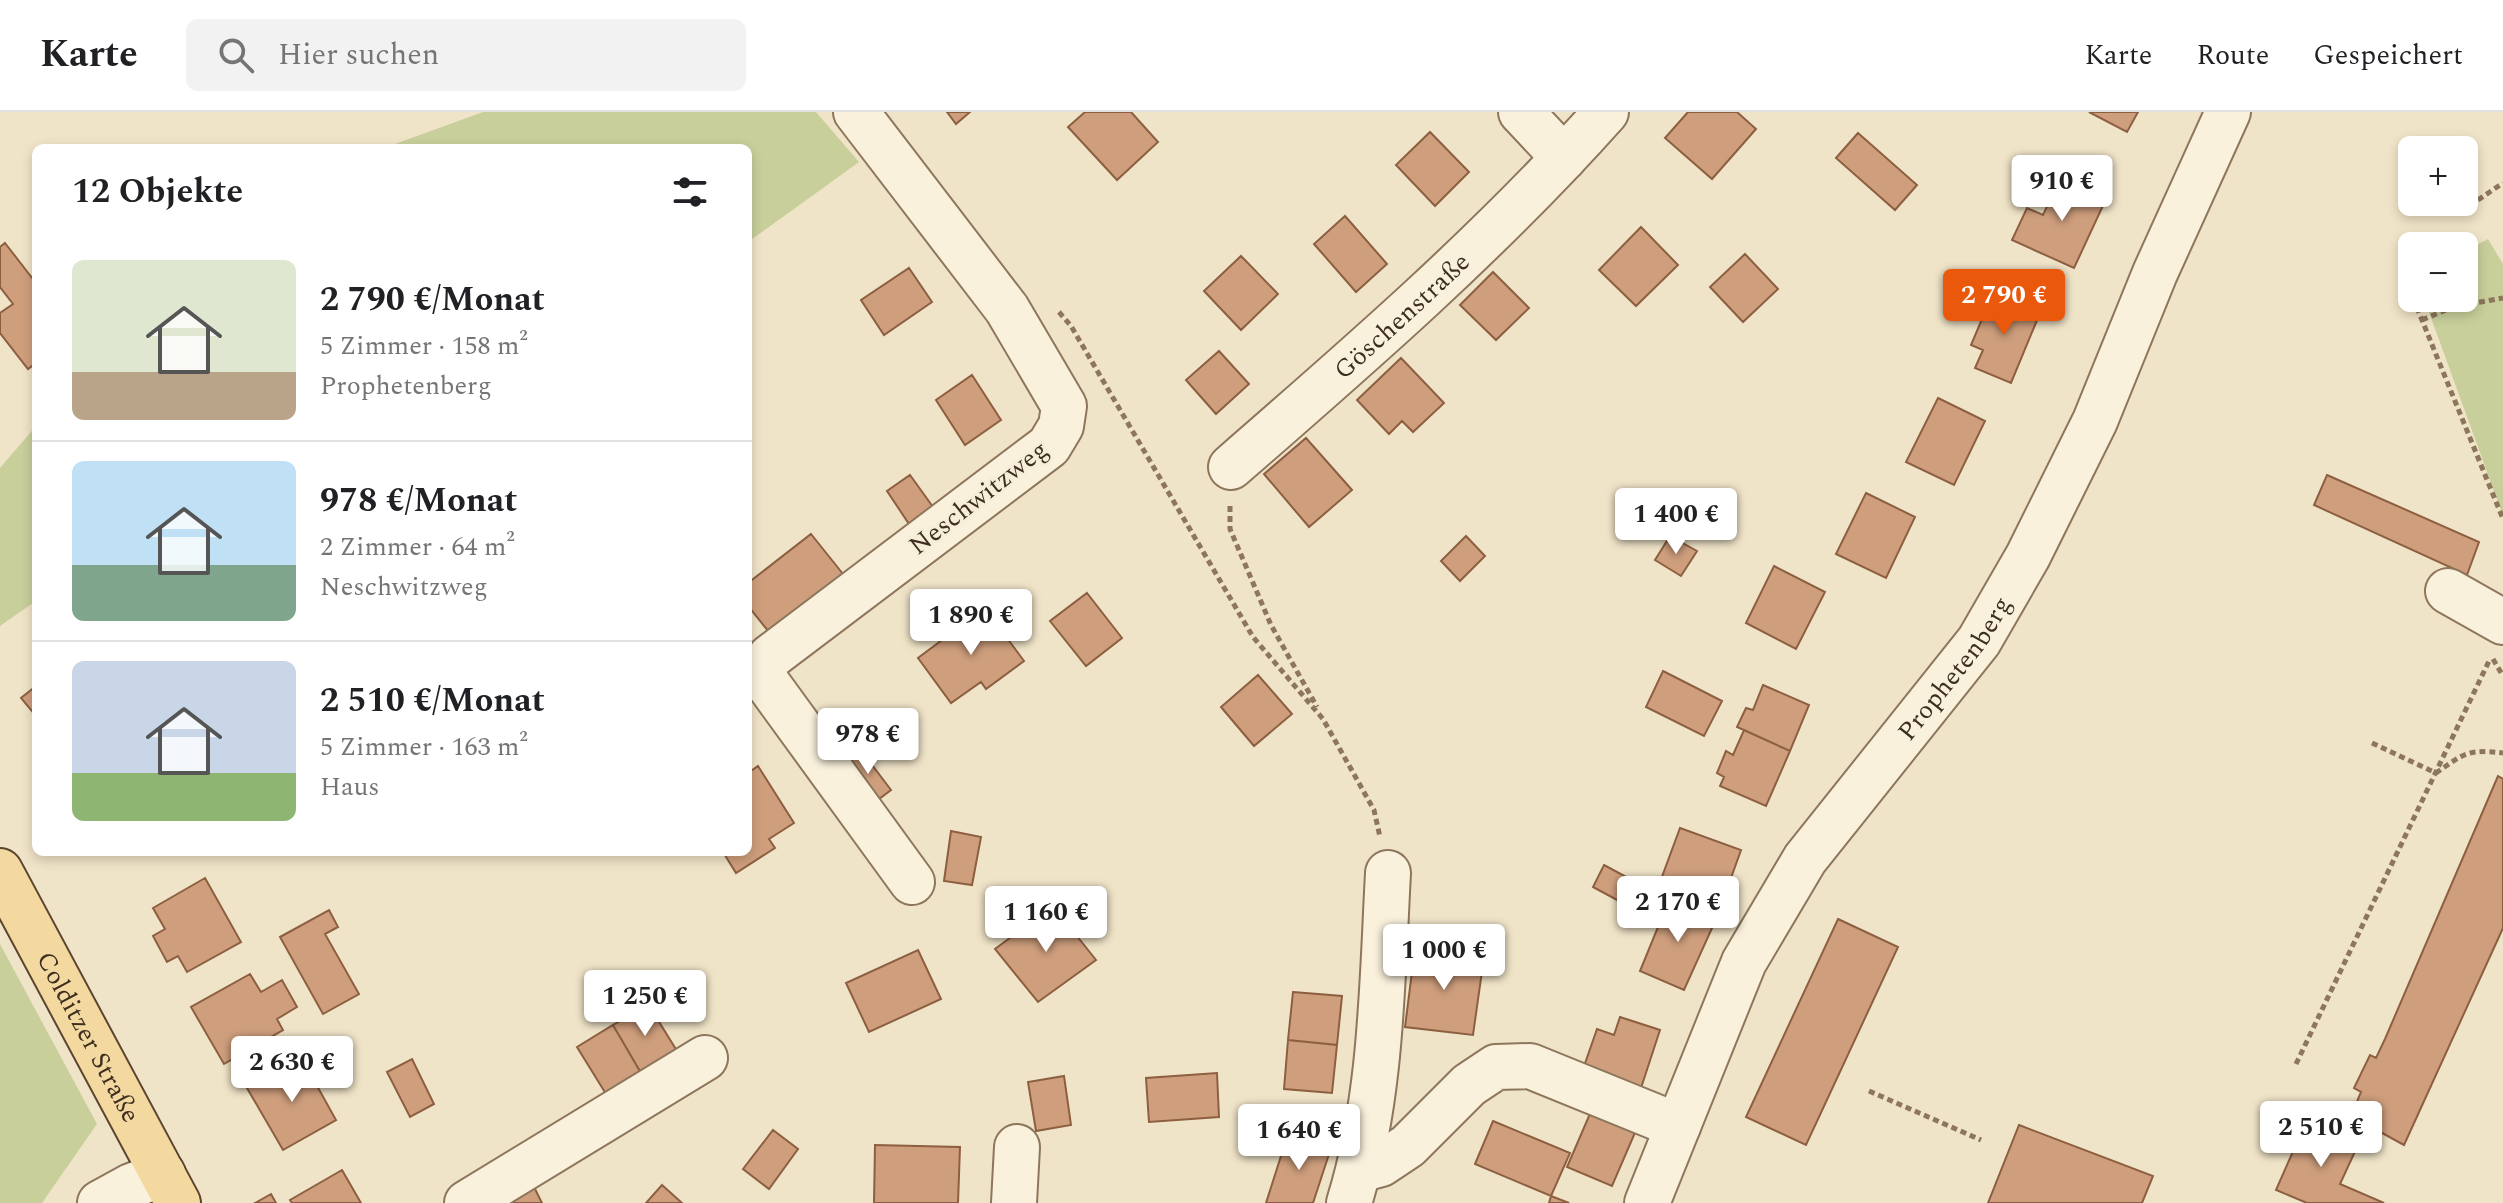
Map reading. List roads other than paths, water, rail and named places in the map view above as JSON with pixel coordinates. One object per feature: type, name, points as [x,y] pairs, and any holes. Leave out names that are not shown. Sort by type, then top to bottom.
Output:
[{"type":"main road","name":"Colditzer Straße","points":[[0,871],[171,1188]]},
{"type":"street","name":"Neschwitzweg","points":[[856,112],[1007,309],[1064,406],[1061,426],[1049,446],[770,657],[755,674],[768,684],[912,882]]},
{"type":"street","points":[[1521,112],[1564,158]]},
{"type":"street","name":"Göschenstraße","points":[[1231,467],[1405,316],[1606,112]]},
{"type":"street","name":"Prophetenberg","points":[[1647,1203],[1744,962],[1805,859],[1979,641],[2028,556],[2095,421],[2155,273],[2228,112]]},
{"type":"street","points":[[2448,591],[2503,622]]},
{"type":"street","points":[[1354,1186],[1378,1045],[1388,873]]},
{"type":"street","points":[[467,1203],[705,1058]]},
{"type":"street","points":[[1354,1186],[1408,1146],[1469,1085],[1496,1067],[1530,1066],[1678,1126]]},
{"type":"street","points":[[1014,1203],[1017,1147]]},
{"type":"street","points":[[100,1203],[131,1186],[171,1188]]}]
